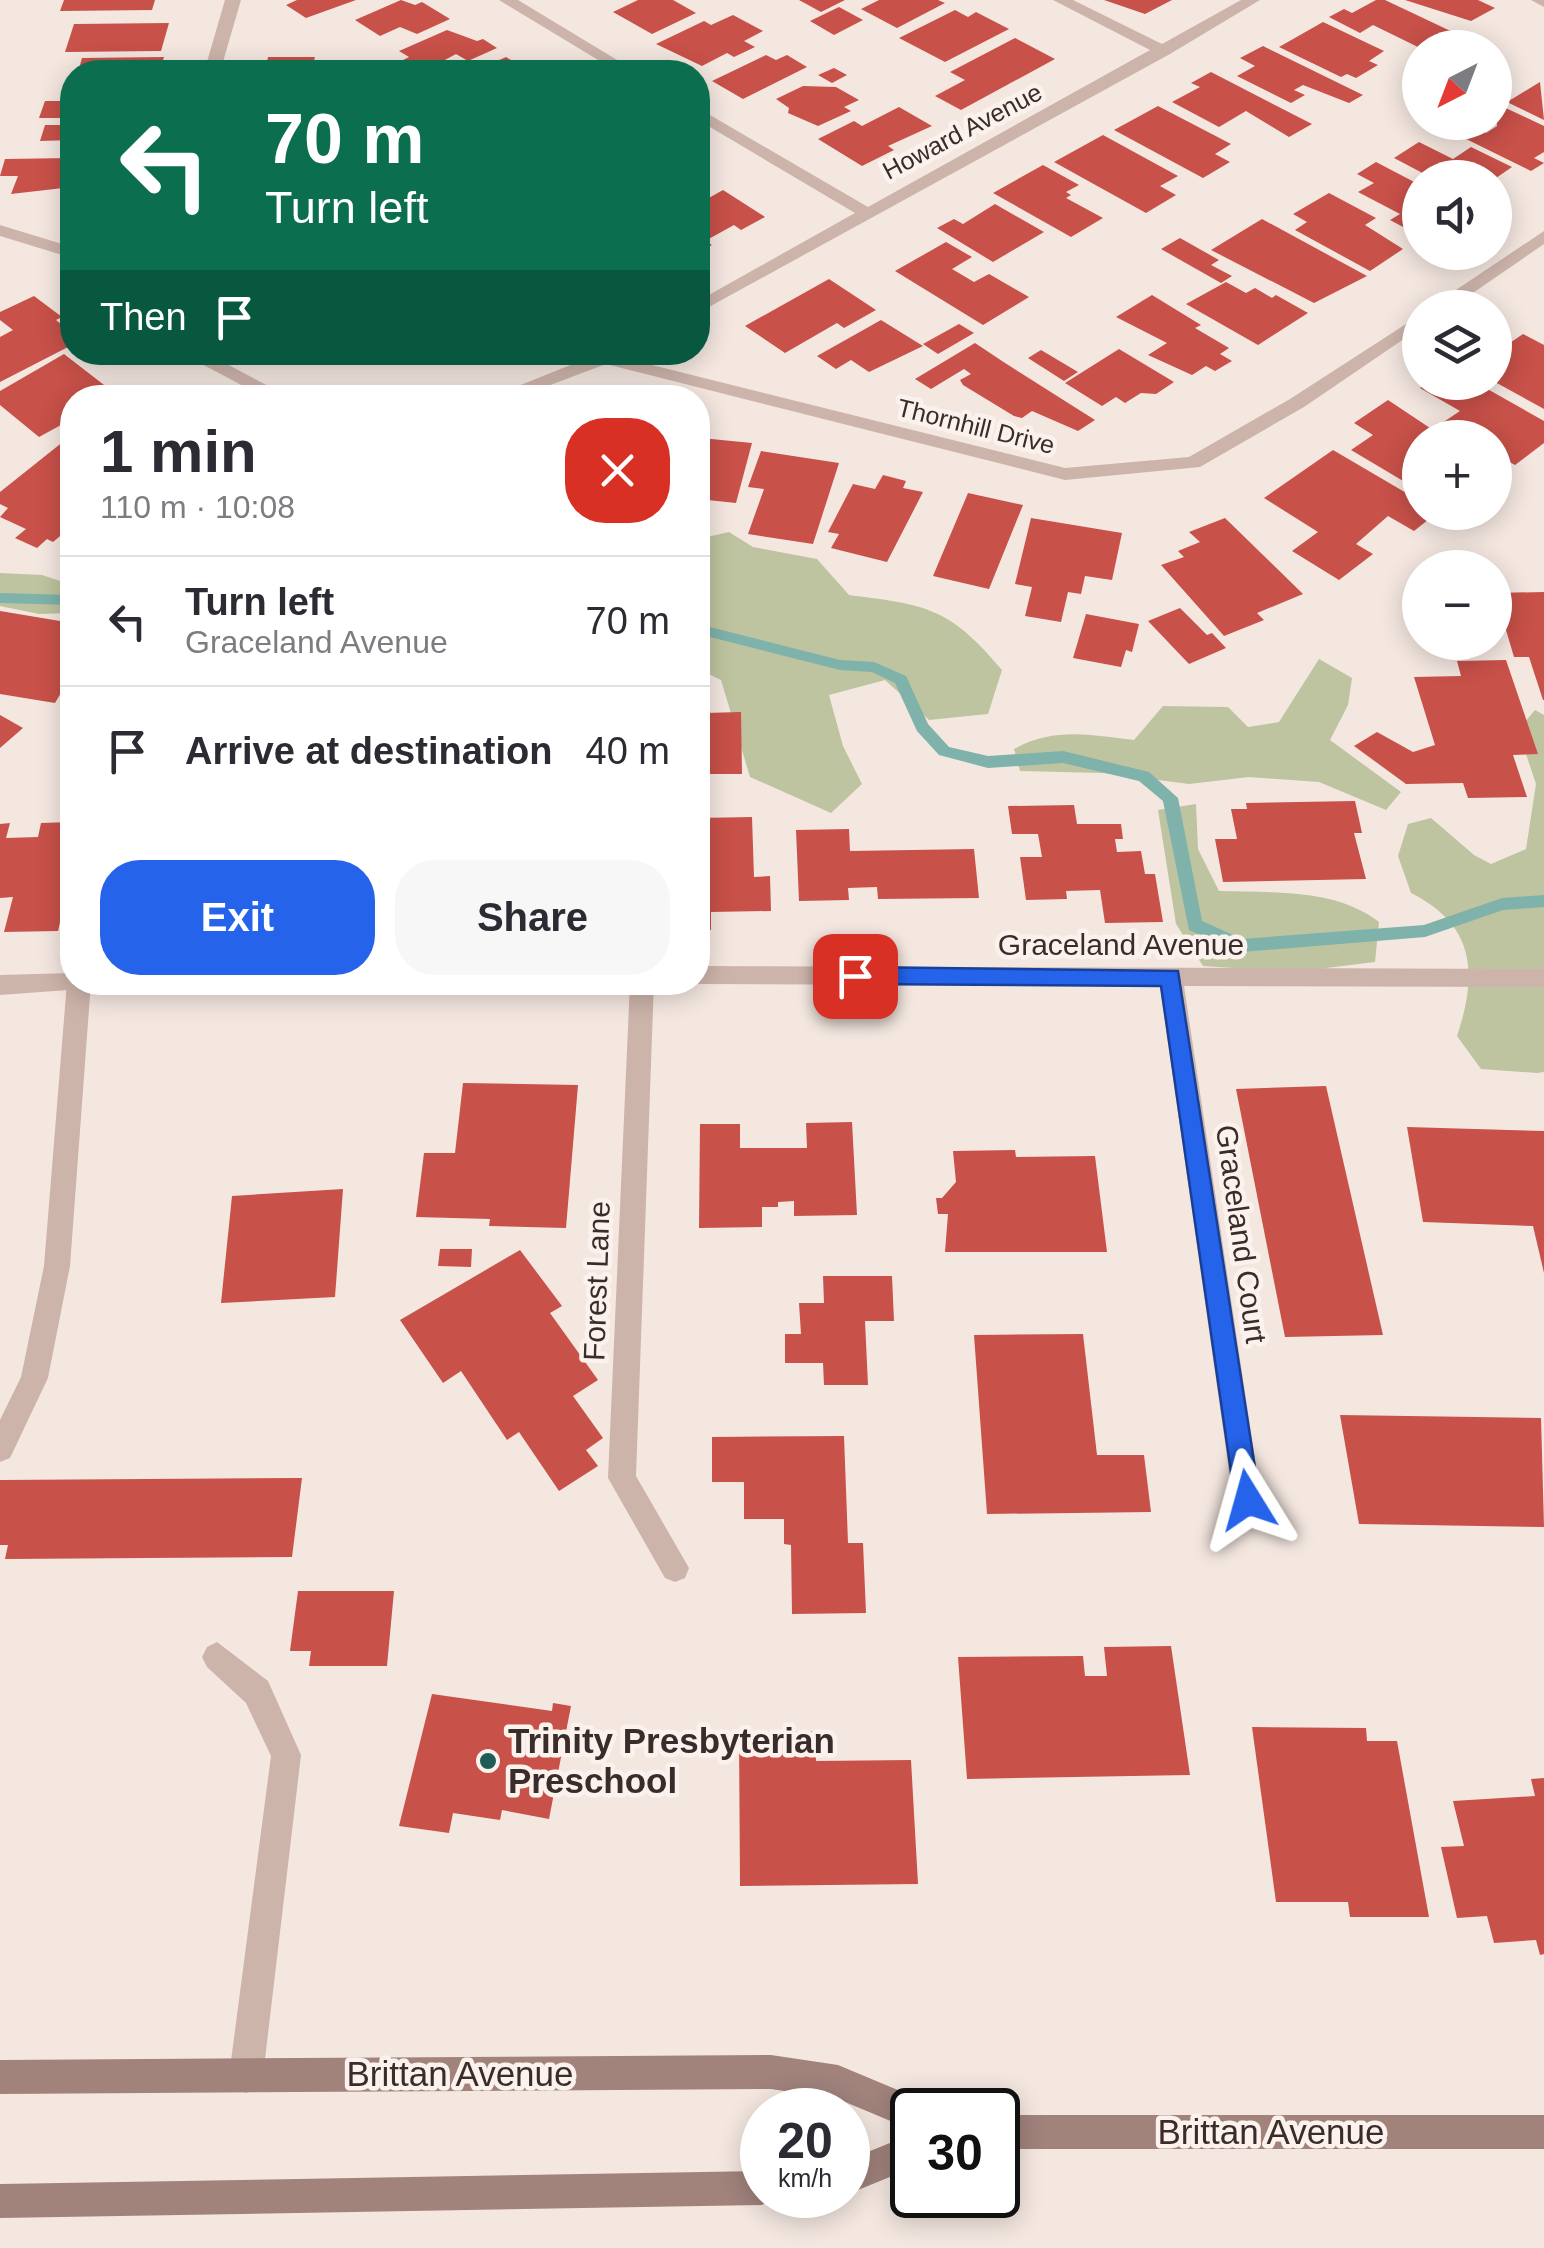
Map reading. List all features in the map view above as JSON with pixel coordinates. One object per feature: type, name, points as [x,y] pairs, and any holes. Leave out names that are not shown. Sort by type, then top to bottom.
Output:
[{"type":"main road","name":"Brittan Avenue","points":[[0,2077],[772,2072],[838,2082],[890,2104]]},
{"type":"main road","name":"Brittan Avenue","points":[[1020,2132],[1544,2132]]},
{"type":"main road","points":[[0,2200],[740,2188]]},
{"type":"street","points":[[216,60],[233,0]]},
{"type":"street","points":[[507,0],[610,60]]},
{"type":"street","points":[[1061,0],[1164,52]]},
{"type":"street","name":"Howard Avenue","points":[[710,301],[1252,0]]},
{"type":"street","points":[[710,120],[865,212]]},
{"type":"street","points":[[0,230],[60,249]]},
{"type":"street","points":[[1464,290],[1544,236]]},
{"type":"street","name":"Thornhill Drive","points":[[647,365],[1065,474],[1193,463],[1297,403],[1402,332]]},
{"type":"street","points":[[215,365],[255,385]]},
{"type":"street","points":[[533,385],[588,365]]},
{"type":"street","name":"Graceland Avenue","points":[[710,975],[1544,978]]},
{"type":"street","name":"Graceland Court","points":[[1171,978],[1248,1500]]},
{"type":"street","points":[[0,986],[60,983]]},
{"type":"street","points":[[0,1450],[34,1378],[57,1266],[76,995]]},
{"type":"street","name":"Forest Lane","points":[[641,995],[622,1478],[675,1568]]},
{"type":"street","points":[[217,1657],[258,1692],[286,1754],[246,2076]]},
{"type":"green space","points":[[729,532],[753,547],[817,559],[849,595],[918,607],[951,621],[1002,670],[988,714],[929,720],[885,680],[829,695],[843,746],[862,784],[831,813],[750,777],[721,680],[710,675],[710,536]]},
{"type":"green space","points":[[0,573],[42,575],[60,581],[60,613],[39,614],[0,606]]},
{"type":"green space","points":[[1319,659],[1352,678],[1348,705],[1330,740],[1401,792],[1386,810],[1319,782],[1249,777],[1189,784],[1103,773],[1020,771],[1014,749],[1029,742],[1072,734],[1134,740],[1163,706],[1228,707],[1248,727],[1279,722]]},
{"type":"green space","points":[[1535,710],[1544,715],[1544,1072],[1481,1069],[1457,1036],[1468,992],[1466,953],[1448,920],[1411,893],[1398,856],[1408,824],[1431,818],[1474,855],[1491,864],[1526,849],[1536,784],[1518,730]]},
{"type":"green space","points":[[1196,804],[1198,849],[1219,891],[1303,894],[1362,911],[1379,922],[1375,962],[1294,972],[1203,966],[1176,924],[1158,810]]},
{"type":"building","points":[[64,0],[155,0],[152,10],[60,11]]},
{"type":"building","points":[[297,0],[356,0],[306,18],[286,5]]},
{"type":"building","points":[[401,0],[415,5],[422,2],[450,19],[417,34],[400,27],[380,36],[355,20]]},
{"type":"building","points":[[638,0],[673,0],[696,13],[652,34],[613,12]]},
{"type":"building","points":[[799,0],[845,0],[821,12]]},
{"type":"building","points":[[879,0],[945,3],[897,28],[861,9]]},
{"type":"building","points":[[1104,0],[1172,0],[1145,14]]},
{"type":"building","points":[[1376,0],[1385,0],[1448,30],[1402,30],[1402,39],[1373,25],[1360,33],[1329,17],[1344,9],[1352,13]]},
{"type":"building","points":[[1405,0],[1478,0],[1495,8],[1471,21]]},
{"type":"building","points":[[839,7],[863,20],[834,35],[810,21]]},
{"type":"building","points":[[955,10],[968,17],[976,12],[1009,29],[945,62],[899,38]]},
{"type":"building","points":[[733,15],[763,31],[744,41],[755,47],[734,57],[727,53],[710,62],[689,60],[656,44],[704,21],[711,25]]},
{"type":"building","points":[[1323,22],[1384,51],[1369,61],[1378,65],[1356,78],[1347,74],[1341,77],[1279,47]]},
{"type":"building","points":[[169,23],[161,51],[65,52],[74,24]]},
{"type":"building","points":[[447,30],[477,41],[483,39],[497,48],[470,60],[456,54],[445,60],[403,60],[409,57],[399,51]]},
{"type":"building","points":[[1015,38],[1055,59],[961,110],[935,96],[965,80],[950,72]]},
{"type":"building","points":[[1263,46],[1363,95],[1349,103],[1303,85],[1294,90],[1305,95],[1291,103],[1237,76],[1255,66],[1240,58]]},
{"type":"building","points":[[766,55],[776,60],[787,55],[807,67],[743,99],[712,81]]},
{"type":"building","points":[[164,57],[163,60],[82,58]]},
{"type":"building","points":[[268,57],[315,57],[314,60],[267,60]]},
{"type":"building","points":[[834,68],[847,75],[832,83],[818,75]]},
{"type":"building","points":[[1211,72],[1312,124],[1289,137],[1246,111],[1219,127],[1172,102],[1200,87],[1191,83]]},
{"type":"building","points":[[1540,82],[1544,120],[1512,104],[1512,99]]},
{"type":"building","points":[[803,86],[836,87],[859,100],[844,107],[851,111],[818,126],[788,113],[789,108],[776,99]]},
{"type":"building","points":[[45,101],[60,101],[60,118],[39,118]]},
{"type":"building","points":[[1158,106],[1231,144],[1215,154],[1230,162],[1203,178],[1114,130]]},
{"type":"building","points":[[899,107],[932,126],[888,146],[894,150],[862,166],[818,139],[854,121],[862,126]]},
{"type":"building","points":[[1512,111],[1544,126],[1544,152],[1534,158],[1544,163],[1531,171],[1468,140],[1512,140]]},
{"type":"building","points":[[45,125],[60,125],[60,140],[40,141]]},
{"type":"building","points":[[1103,135],[1178,176],[1160,186],[1176,195],[1146,213],[1054,162]]},
{"type":"building","points":[[1419,142],[1453,159],[1471,147],[1498,160],[1402,162],[1394,158]]},
{"type":"building","points":[[60,158],[60,188],[11,194],[18,176],[0,176],[5,159]]},
{"type":"building","points":[[1376,162],[1402,176],[1402,226],[1390,220],[1400,214],[1358,192],[1374,183],[1357,174]]},
{"type":"building","points":[[1043,165],[1079,185],[1066,192],[1071,195],[1066,198],[1103,218],[1071,237],[993,193]]},
{"type":"building","points":[[723,190],[765,217],[741,230],[734,225],[710,238],[710,197]]},
{"type":"building","points":[[1329,193],[1376,218],[1365,225],[1402,250],[1370,271],[1295,230],[1307,222],[1293,214]]},
{"type":"building","points":[[995,204],[1044,232],[993,262],[937,228],[954,219],[963,224]]},
{"type":"building","points":[[1262,219],[1367,276],[1314,303],[1211,250]]},
{"type":"building","points":[[1180,238],[1219,260],[1211,265],[1232,276],[1221,283],[1161,249]]},
{"type":"building","points":[[946,242],[972,257],[952,269],[974,282],[989,274],[1029,297],[983,325],[895,271]]},
{"type":"building","points":[[829,279],[876,310],[844,328],[837,323],[785,353],[745,326]]},
{"type":"building","points":[[1226,282],[1246,293],[1255,288],[1272,298],[1276,295],[1308,313],[1258,345],[1186,304]]},
{"type":"building","points":[[1152,295],[1201,325],[1195,328],[1229,348],[1220,354],[1232,361],[1215,371],[1206,366],[1192,375],[1148,355],[1167,343],[1116,317]]},
{"type":"building","points":[[34,296],[60,316],[56,320],[60,323],[60,351],[0,382],[0,337],[13,330],[0,320],[0,312]]},
{"type":"building","points":[[881,320],[923,346],[869,372],[851,360],[836,369],[817,356]]},
{"type":"building","points":[[959,324],[974,333],[938,354],[923,344]]},
{"type":"building","points":[[1523,334],[1544,345],[1544,409],[1512,391],[1512,341]]},
{"type":"building","points":[[975,343],[1095,420],[1078,431],[1032,411],[1022,418],[1014,416],[963,385],[960,380],[971,374],[964,369],[931,389],[915,379]]},
{"type":"building","points":[[1119,349],[1174,382],[1156,394],[1141,393],[1125,403],[1116,397],[1102,406],[1065,383]]},
{"type":"building","points":[[1041,350],[1078,372],[1064,381],[1028,358]]},
{"type":"building","points":[[60,356],[60,365],[78,365],[104,385],[60,385],[60,426],[39,437],[0,405],[0,391]]},
{"type":"building","points":[[1388,400],[1418,420],[1402,420],[1402,480],[1351,450],[1373,435],[1354,423]]},
{"type":"building","points":[[1441,400],[1507,400],[1544,421],[1544,443],[1515,465],[1512,420],[1446,420],[1460,411]]},
{"type":"building","points":[[710,439],[752,443],[736,503],[710,500]]},
{"type":"building","points":[[60,444],[60,536],[53,542],[47,539],[37,548],[15,538],[26,529],[0,517],[8,508],[0,504],[0,492]]},
{"type":"building","points":[[1333,450],[1402,490],[1402,524],[1388,516],[1356,544],[1373,554],[1339,580],[1292,551],[1318,532],[1264,498]]},
{"type":"building","points":[[761,451],[839,463],[813,544],[748,534],[764,489],[748,487]]},
{"type":"building","points":[[883,475],[906,481],[903,488],[923,492],[887,562],[831,548],[839,534],[828,532],[853,484],[875,489]]},
{"type":"building","points":[[968,493],[1023,505],[989,589],[933,576]]},
{"type":"building","points":[[1031,518],[1122,533],[1112,580],[1085,576],[1081,594],[1068,592],[1061,622],[1025,616],[1032,587],[1015,584]]},
{"type":"building","points":[[1225,518],[1303,594],[1257,613],[1264,620],[1224,636],[1161,565],[1184,557],[1178,551],[1200,542],[1189,532]]},
{"type":"building","points":[[1544,592],[1544,700],[1529,657],[1514,657],[1512,593]]},
{"type":"building","points":[[1180,608],[1226,648],[1189,664],[1148,621]]},
{"type":"building","points":[[0,611],[60,621],[60,694],[55,703],[0,694]]},
{"type":"building","points":[[1086,614],[1139,624],[1132,652],[1126,650],[1121,667],[1073,658]]},
{"type":"building","points":[[1506,660],[1538,754],[1513,755],[1527,797],[1468,798],[1463,783],[1406,784],[1354,746],[1377,732],[1413,752],[1435,745],[1414,677],[1461,676],[1457,661]]},
{"type":"building","points":[[741,712],[742,774],[710,774],[710,713]]},
{"type":"building","points":[[0,715],[23,728],[0,748]]},
{"type":"building","points":[[1355,801],[1362,833],[1354,833],[1366,879],[1223,882],[1215,839],[1237,839],[1231,809],[1247,809],[1246,803]]},
{"type":"building","points":[[1074,805],[1077,824],[1121,824],[1123,839],[1115,839],[1117,852],[1141,851],[1145,874],[1155,874],[1163,922],[1105,923],[1100,890],[1066,891],[1067,899],[1026,900],[1020,857],[1042,857],[1038,834],[1012,834],[1008,806]]},
{"type":"building","points":[[752,817],[754,877],[770,876],[771,911],[711,912],[711,930],[710,930],[710,818]]},
{"type":"building","points":[[60,822],[58,931],[4,932],[13,897],[0,898],[0,824],[10,823],[6,838],[38,837],[41,823]]},
{"type":"building","points":[[849,829],[850,851],[974,849],[979,898],[878,899],[877,887],[848,888],[849,900],[799,901],[796,830]]},
{"type":"building","points":[[463,1083],[578,1085],[566,1228],[489,1226],[490,1219],[416,1217],[424,1153],[455,1153]]},
{"type":"building","points":[[1326,1086],[1383,1335],[1285,1337],[1236,1089]]},
{"type":"building","points":[[852,1122],[857,1215],[794,1216],[794,1201],[778,1202],[778,1207],[762,1207],[762,1227],[699,1228],[700,1124],[740,1124],[740,1148],[807,1148],[806,1123]]},
{"type":"building","points":[[1407,1127],[1544,1131],[1544,1273],[1533,1226],[1423,1222]]},
{"type":"building","points":[[1015,1150],[1016,1157],[1095,1156],[1107,1252],[945,1252],[948,1214],[938,1214],[936,1198],[942,1198],[956,1182],[953,1151]]},
{"type":"building","points":[[343,1189],[335,1297],[221,1303],[232,1196]]},
{"type":"building","points":[[440,1249],[472,1249],[471,1267],[438,1266]]},
{"type":"building","points":[[520,1250],[562,1306],[550,1313],[598,1380],[573,1396],[603,1438],[586,1450],[598,1466],[559,1491],[519,1432],[507,1440],[461,1371],[443,1383],[400,1320]]},
{"type":"building","points":[[823,1276],[892,1276],[894,1321],[865,1321],[868,1385],[824,1385],[823,1363],[785,1363],[785,1334],[801,1334],[799,1303],[824,1303]]},
{"type":"building","points":[[1083,1334],[1097,1455],[1144,1455],[1151,1512],[987,1514],[974,1335]]},
{"type":"building","points":[[1340,1415],[1541,1418],[1544,1527],[1359,1524]]},
{"type":"building","points":[[844,1436],[848,1543],[863,1543],[866,1613],[792,1614],[791,1545],[784,1544],[784,1519],[744,1519],[744,1482],[712,1482],[712,1437]]},
{"type":"building","points":[[302,1478],[292,1557],[5,1559],[8,1545],[0,1545],[0,1480]]},
{"type":"building","points":[[298,1591],[394,1591],[387,1666],[309,1666],[311,1651],[290,1651]]},
{"type":"building","points":[[1171,1646],[1190,1775],[967,1779],[958,1657],[1083,1656],[1085,1676],[1107,1676],[1104,1647]]},
{"type":"building","name":"Trinity Presbyterian Preschool","points":[[432,1694],[552,1711],[553,1703],[571,1706],[549,1819],[502,1810],[500,1820],[453,1813],[449,1833],[399,1826]]},
{"type":"building","points":[[1252,1727],[1366,1728],[1367,1741],[1397,1741],[1429,1917],[1350,1917],[1348,1902],[1276,1902]]},
{"type":"building","points":[[815,1731],[816,1761],[911,1760],[918,1884],[740,1886],[739,1732]]},
{"type":"building","points":[[1544,1778],[1544,1954],[1540,1955],[1536,1940],[1494,1943],[1487,1916],[1457,1918],[1441,1847],[1464,1846],[1453,1801],[1535,1796],[1531,1779]]},
{"type":"waterway","points":[[0,598],[60,600]]},
{"type":"waterway","points":[[710,632],[840,665],[874,667],[901,680],[922,727],[944,751],[988,762],[1063,757],[1144,776],[1170,798],[1195,925],[1241,946],[1425,931],[1502,904],[1544,901]]},
{"type":"place","name":"Trinity Presbyterian Preschool","points":[[488,1761]]},
{"type":"route","points":[[855,976],[1171,978],[1248,1500]]}]
